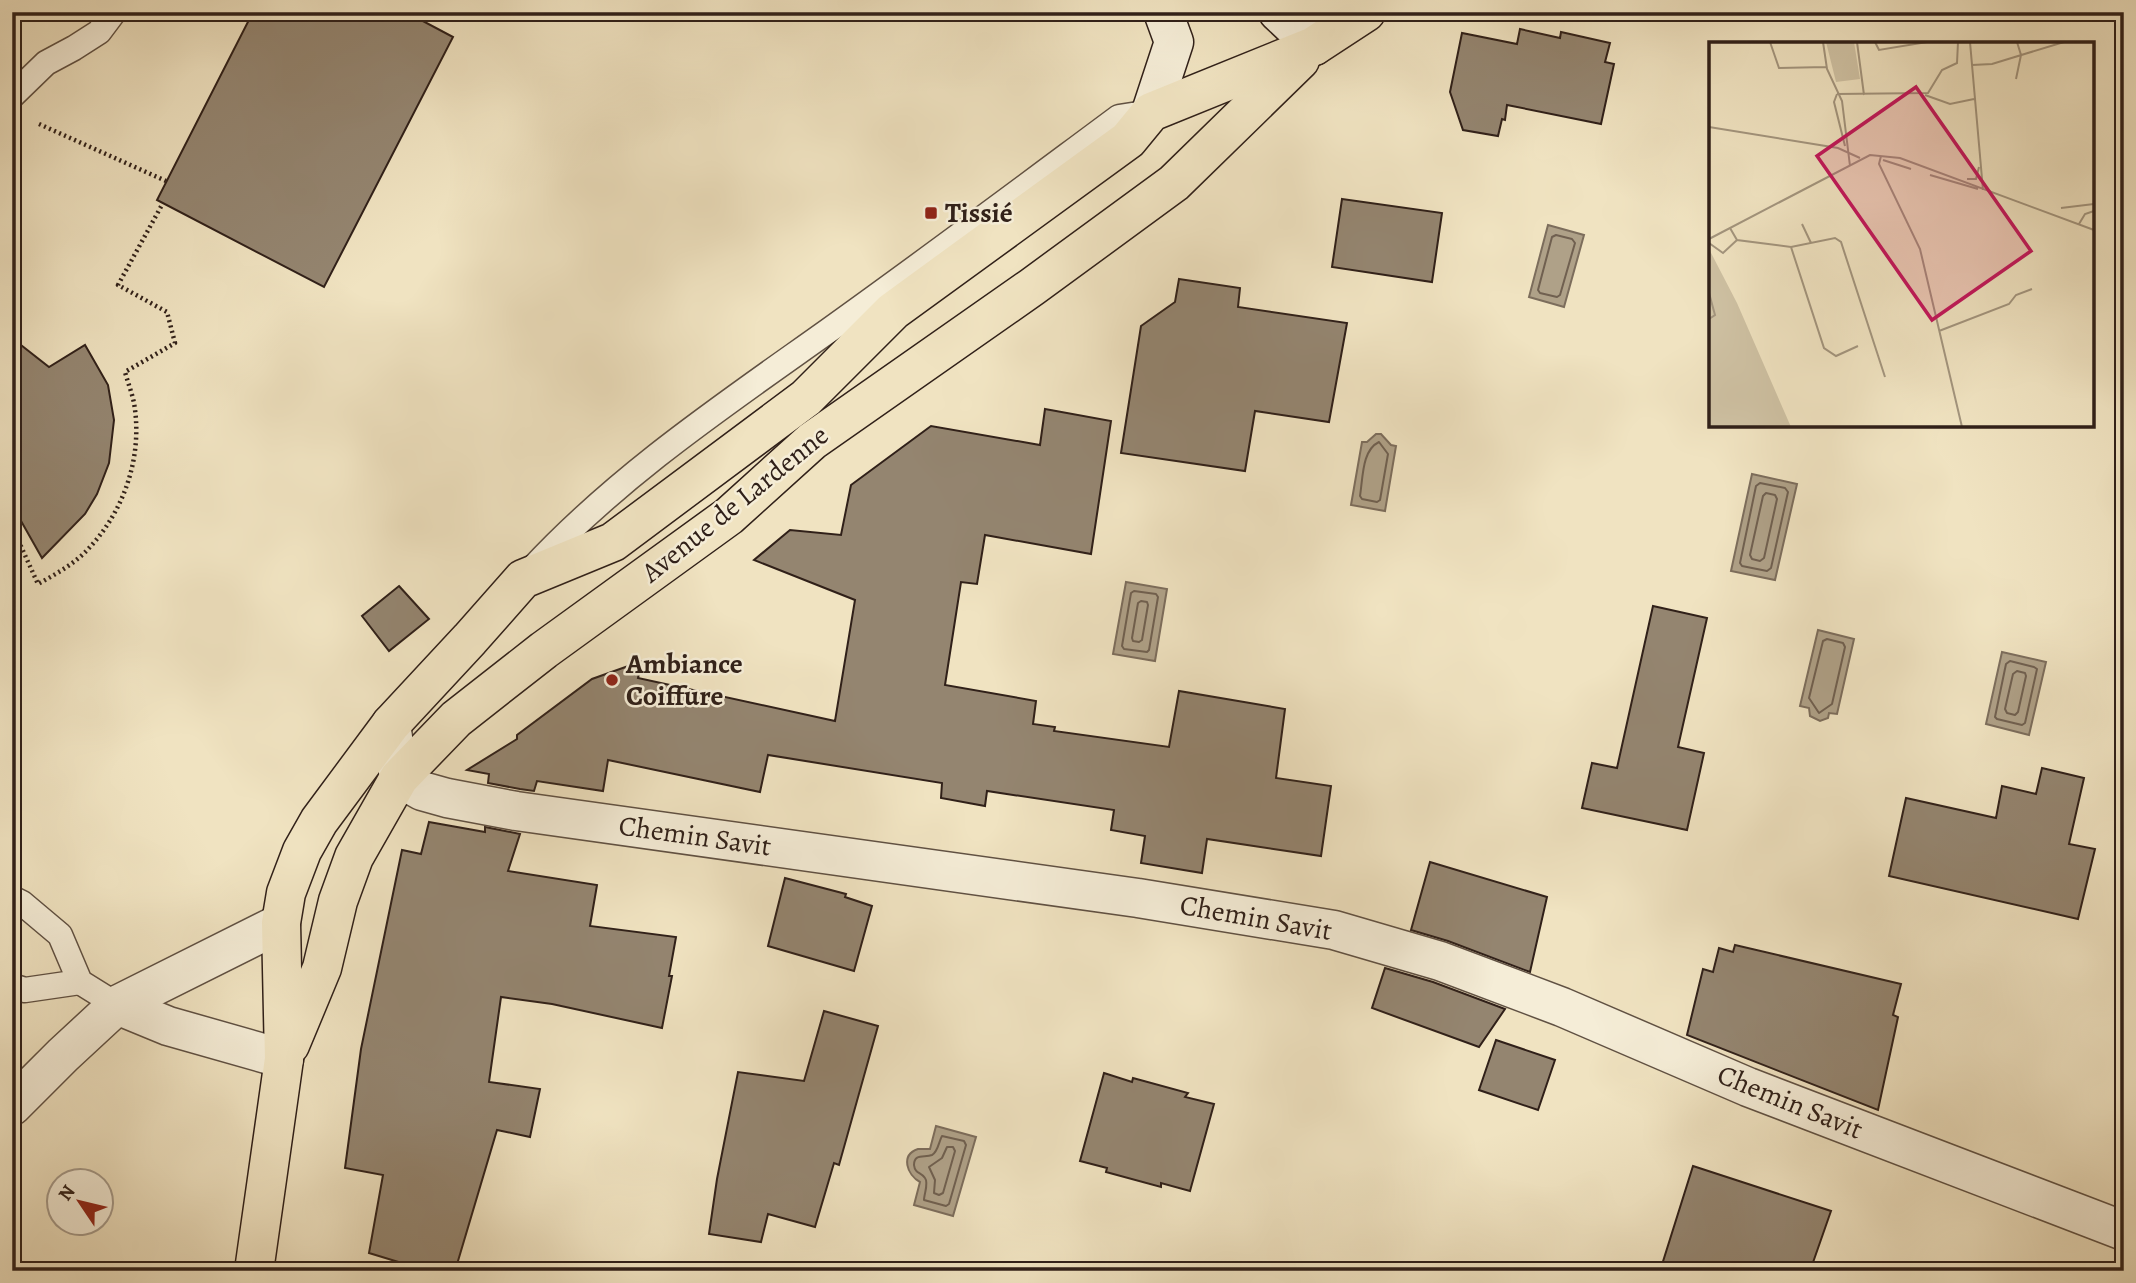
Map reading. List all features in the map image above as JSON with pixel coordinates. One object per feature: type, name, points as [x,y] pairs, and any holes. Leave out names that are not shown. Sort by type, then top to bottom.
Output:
[{"type":"main road","name":"Avenue de Lardenne","points":[[254,1271],[284,1059],[281,923],[286,893],[302,851],[319,821],[391,724],[523,579],[613,542],[806,398],[892,311],[1128,141],[1151,112],[1314,46],[1366,12]]},
{"type":"main road","name":"Avenue de Lardenne","points":[[284,1059],[322,968],[338,901],[354,857],[399,778],[456,719],[544,650],[729,516],[812,441],[1032,287],[1174,183],[1314,46]]},
{"type":"street","points":[[1151,112],[1174,42],[1163,12]]},
{"type":"street","points":[[1278,12],[1314,46]]},
{"type":"street","points":[[391,724],[399,778]]},
{"type":"street","name":"Chemin Savit","points":[[399,778],[422,791],[516,811],[1138,898],[1334,930],[1440,961],[1562,1007],[1748,1087],[2124,1231]]},
{"type":"street","points":[[12,1106],[117,1004],[281,923]]},
{"type":"street","points":[[117,1004],[168,1026],[284,1059]]},
{"type":"lane","points":[[12,96],[46,63],[99,32],[114,12]]},
{"type":"lane","points":[[12,898],[22,903],[60,935],[80,982],[117,1004]]},
{"type":"lane","points":[[12,986],[25,990],[80,982]]},
{"type":"path","points":[[27,119],[166,181]]},
{"type":"path","points":[[12,533],[15,533],[38,584],[65,569],[89,549],[108,525],[123,497],[133,467],[136,435],[134,404],[125,372],[175,343],[167,312],[118,285],[163,203]]},
{"type":"water","points":[[1548,225],[1584,235],[1564,307],[1529,297]]},
{"type":"water","points":[[1376,434],[1381,434],[1391,445],[1396,446],[1385,511],[1351,505],[1362,442],[1367,442]]},
{"type":"water","points":[[1752,474],[1797,484],[1775,580],[1731,571]]},
{"type":"water","points":[[1126,582],[1167,589],[1155,661],[1113,654]]},
{"type":"water","points":[[1818,630],[1854,639],[1837,714],[1829,713],[1828,718],[1820,721],[1810,716],[1809,708],[1800,706]]},
{"type":"water","points":[[2002,652],[2046,662],[2029,735],[1986,724]]},
{"type":"water","points":[[936,1126],[976,1137],[953,1216],[914,1205],[920,1182],[909,1170],[907,1160],[912,1152],[918,1149],[930,1149]]},
{"type":"building","points":[[253,12],[406,12],[453,37],[324,287],[157,200]]},
{"type":"building","points":[[1520,29],[1560,38],[1561,32],[1610,43],[1605,62],[1614,64],[1601,124],[1507,105],[1505,120],[1502,119],[1498,136],[1463,130],[1450,92],[1462,33],[1517,44]]},
{"type":"building","points":[[1342,199],[1442,213],[1432,282],[1332,267]]},
{"type":"building","points":[[1179,279],[1240,288],[1238,307],[1347,323],[1329,422],[1255,411],[1245,471],[1121,453],[1141,326],[1175,302]]},
{"type":"building","points":[[12,338],[49,367],[85,345],[108,385],[114,420],[109,463],[97,494],[85,514],[42,558],[12,505]]},
{"type":"building","points":[[1045,409],[1111,421],[1091,554],[985,535],[977,584],[961,582],[945,685],[1036,701],[1033,724],[1055,727],[1054,731],[1169,747],[1179,691],[1285,709],[1276,778],[1331,786],[1321,856],[1207,839],[1202,873],[1141,863],[1145,836],[1111,830],[1114,810],[987,791],[985,806],[941,798],[942,783],[768,755],[760,792],[608,760],[603,791],[537,781],[534,791],[520,789],[488,783],[489,774],[467,770],[517,739],[517,735],[592,679],[642,661],[638,678],[835,721],[855,600],[754,560],[790,530],[841,535],[851,485],[931,426],[1040,445]]},
{"type":"building","points":[[399,586],[429,619],[389,651],[362,616]]},
{"type":"building","points":[[1653,606],[1707,618],[1678,747],[1704,753],[1687,830],[1582,808],[1592,763],[1617,768]]},
{"type":"building","points":[[2042,768],[2084,778],[2069,844],[2095,849],[2078,919],[1889,876],[1906,798],[1996,818],[2002,786],[2036,794]]},
{"type":"building","points":[[429,822],[485,832],[485,827],[520,834],[508,871],[597,885],[590,926],[676,937],[662,1028],[552,1004],[501,997],[489,1082],[540,1089],[530,1137],[497,1130],[455,1271],[428,1271],[369,1253],[383,1175],[345,1168],[361,1049],[402,850],[421,854]]},
{"type":"building","points":[[1430,862],[1547,897],[1530,972],[1411,930]]},
{"type":"building","points":[[785,878],[846,894],[845,897],[872,906],[854,971],[768,946]]},
{"type":"building","points":[[1735,945],[1901,984],[1893,1015],[1898,1017],[1878,1110],[1687,1035],[1703,969],[1713,972],[1719,948],[1733,952]]},
{"type":"building","points":[[1385,968],[1433,982],[1505,1009],[1479,1047],[1372,1008]]},
{"type":"building","points":[[824,1011],[878,1026],[839,1165],[834,1163],[815,1227],[768,1214],[761,1242],[709,1234],[738,1072],[804,1081]]},
{"type":"building","points":[[1496,1040],[1555,1060],[1538,1110],[1479,1090]]},
{"type":"building","points":[[1104,1073],[1132,1082],[1133,1078],[1188,1093],[1185,1097],[1214,1104],[1190,1191],[1161,1183],[1161,1187],[1106,1172],[1107,1168],[1080,1161]]},
{"type":"building","points":[[1693,1166],[1831,1211],[1810,1271],[1660,1271]]},
{"type":"place","name":"Tissié","points":[[931,213]]},
{"type":"place","name":"Ambiance Coiffure","points":[[612,680]]}]
